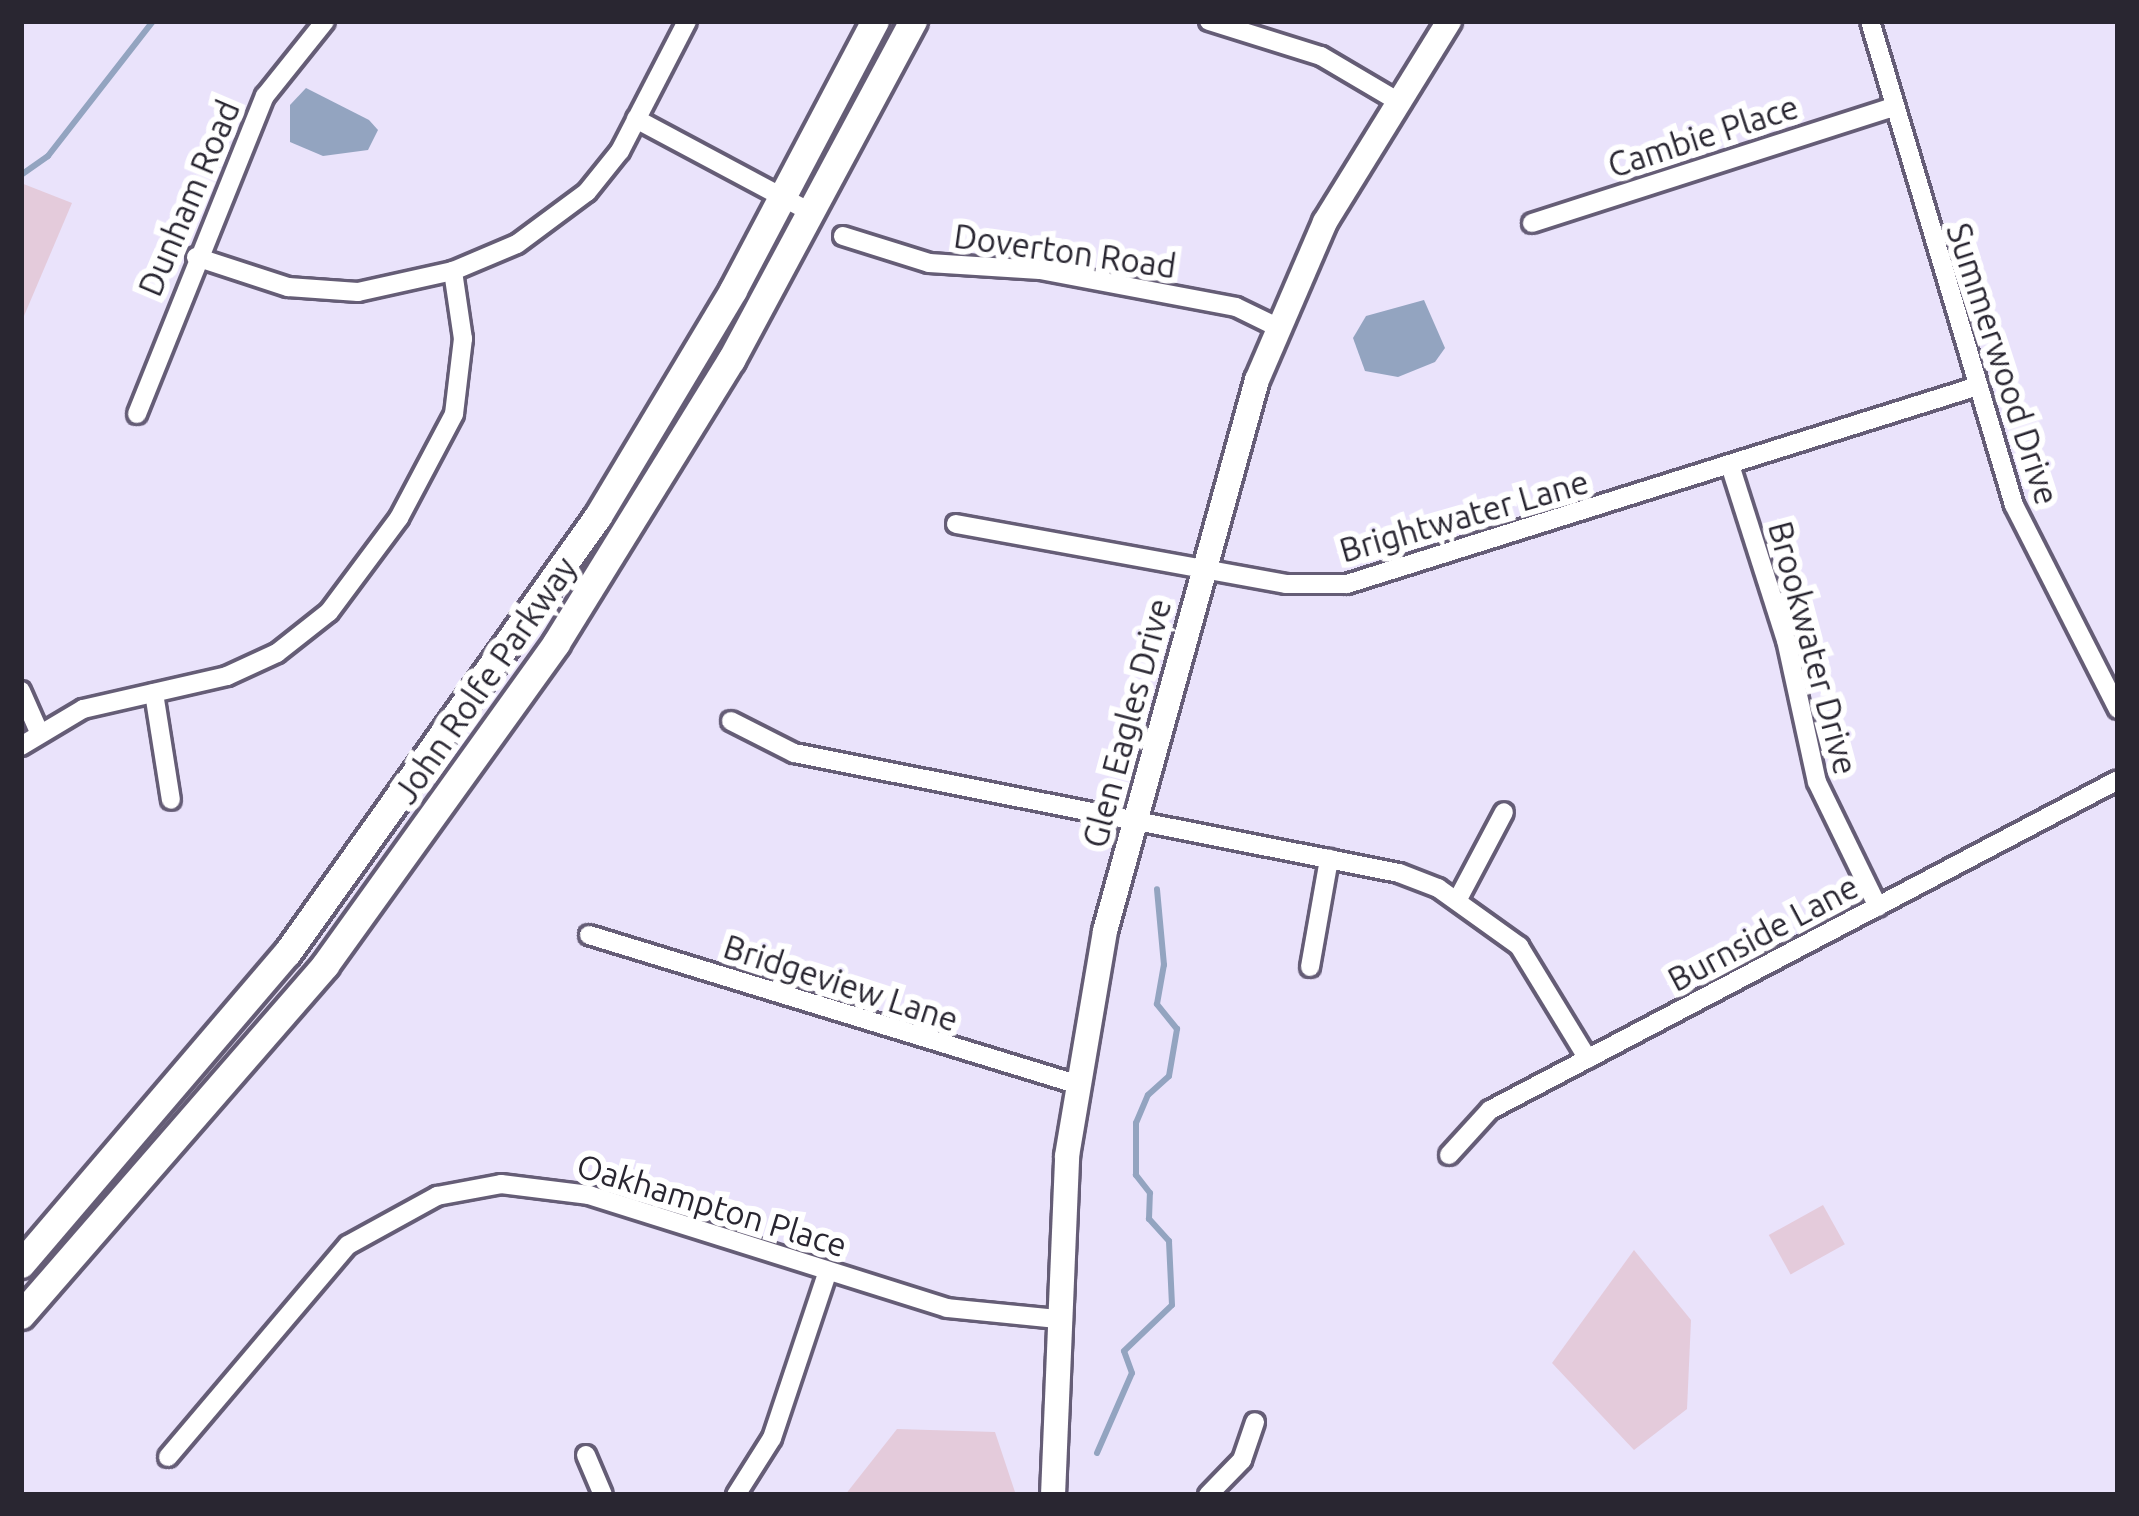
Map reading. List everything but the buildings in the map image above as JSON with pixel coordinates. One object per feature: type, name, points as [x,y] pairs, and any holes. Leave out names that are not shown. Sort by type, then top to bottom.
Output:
[{"type":"main road","name":"John Rolfe Parkway","points":[[21,1264],[202,1058],[352,867],[598,516],[785,197],[875,21]]},
{"type":"main road","name":"John Rolfe Parkway","points":[[21,1315],[237,1072],[420,838],[611,560],[814,214],[913,21]]},
{"type":"street","name":"Dunham Road","points":[[137,414],[196,256],[266,96],[325,21]]},
{"type":"street","points":[[196,256],[288,287],[333,292],[453,271],[557,219],[620,151],[686,21]]},
{"type":"street","points":[[1209,21],[1280,30],[1365,75],[1399,101]]},
{"type":"street","name":"Glen Eagles Drive","points":[[1053,1495],[1058,1319],[1076,1084],[1135,820],[1203,568],[1277,327],[1325,222],[1449,21]]},
{"type":"street","name":"Summerwood Drive","points":[[1870,21],[1976,387],[2021,523],[2118,710]]},
{"type":"street","name":"Cambie Place","points":[[1532,223],[1892,106]]},
{"type":"street","points":[[636,119],[814,214]]},
{"type":"street","name":"Doverton Road","points":[[843,236],[929,263],[1040,270],[1236,307],[1277,327]]},
{"type":"street","points":[[21,746],[83,709],[214,680],[277,653],[352,585],[429,469],[454,414],[463,339],[453,271]]},
{"type":"street","name":"Brightwater Lane","points":[[956,524],[1286,584],[1347,584],[1976,387]]},
{"type":"street","name":"Brookwater Drive","points":[[1730,466],[1786,640],[1816,782],[1878,907]]},
{"type":"street","points":[[21,691],[39,732]]},
{"type":"street","points":[[154,693],[171,800]]},
{"type":"street","points":[[731,721],[794,753],[1399,873],[1458,899],[1519,946],[1588,1059]]},
{"type":"street","name":"Burnside Lane","points":[[1449,1155],[1490,1110],[2118,780]]},
{"type":"street","points":[[1458,899],[1504,812]]},
{"type":"street","points":[[1310,968],[1329,859]]},
{"type":"street","name":"Bridgeview Lane","points":[[590,934],[1076,1084]]},
{"type":"street","name":"Oakhampton Place","points":[[168,1457],[348,1246],[437,1196],[501,1184],[558,1188],[947,1308],[1058,1319]]},
{"type":"street","points":[[736,1495],[772,1438],[828,1271]]},
{"type":"street","points":[[1208,1495],[1242,1460],[1255,1422]]},
{"type":"street","points":[[586,1455],[603,1495]]},
{"type":"shaded area","points":[[21,183],[72,203],[21,323]]},
{"type":"shaded area","points":[[1823,1205],[1845,1244],[1791,1274],[1769,1235]]},
{"type":"shaded area","points":[[1634,1250],[1691,1320],[1687,1409],[1634,1450],[1552,1363]]},
{"type":"shaded area","points":[[897,1429],[995,1432],[1016,1495],[845,1495]]},
{"type":"water","points":[[306,88],[369,120],[378,130],[368,150],[323,156],[290,142],[290,105]]},
{"type":"water","points":[[1424,300],[1445,348],[1435,362],[1398,377],[1365,371],[1353,338],[1366,316]]},
{"type":"waterway","points":[[21,175],[48,156],[153,21]]},
{"type":"waterway","points":[[1097,1453],[1132,1373],[1124,1351],[1172,1305],[1169,1241],[1149,1219],[1150,1193],[1136,1175],[1136,1123],[1148,1095],[1169,1076],[1177,1029],[1157,1004],[1164,965],[1157,889]]}]
